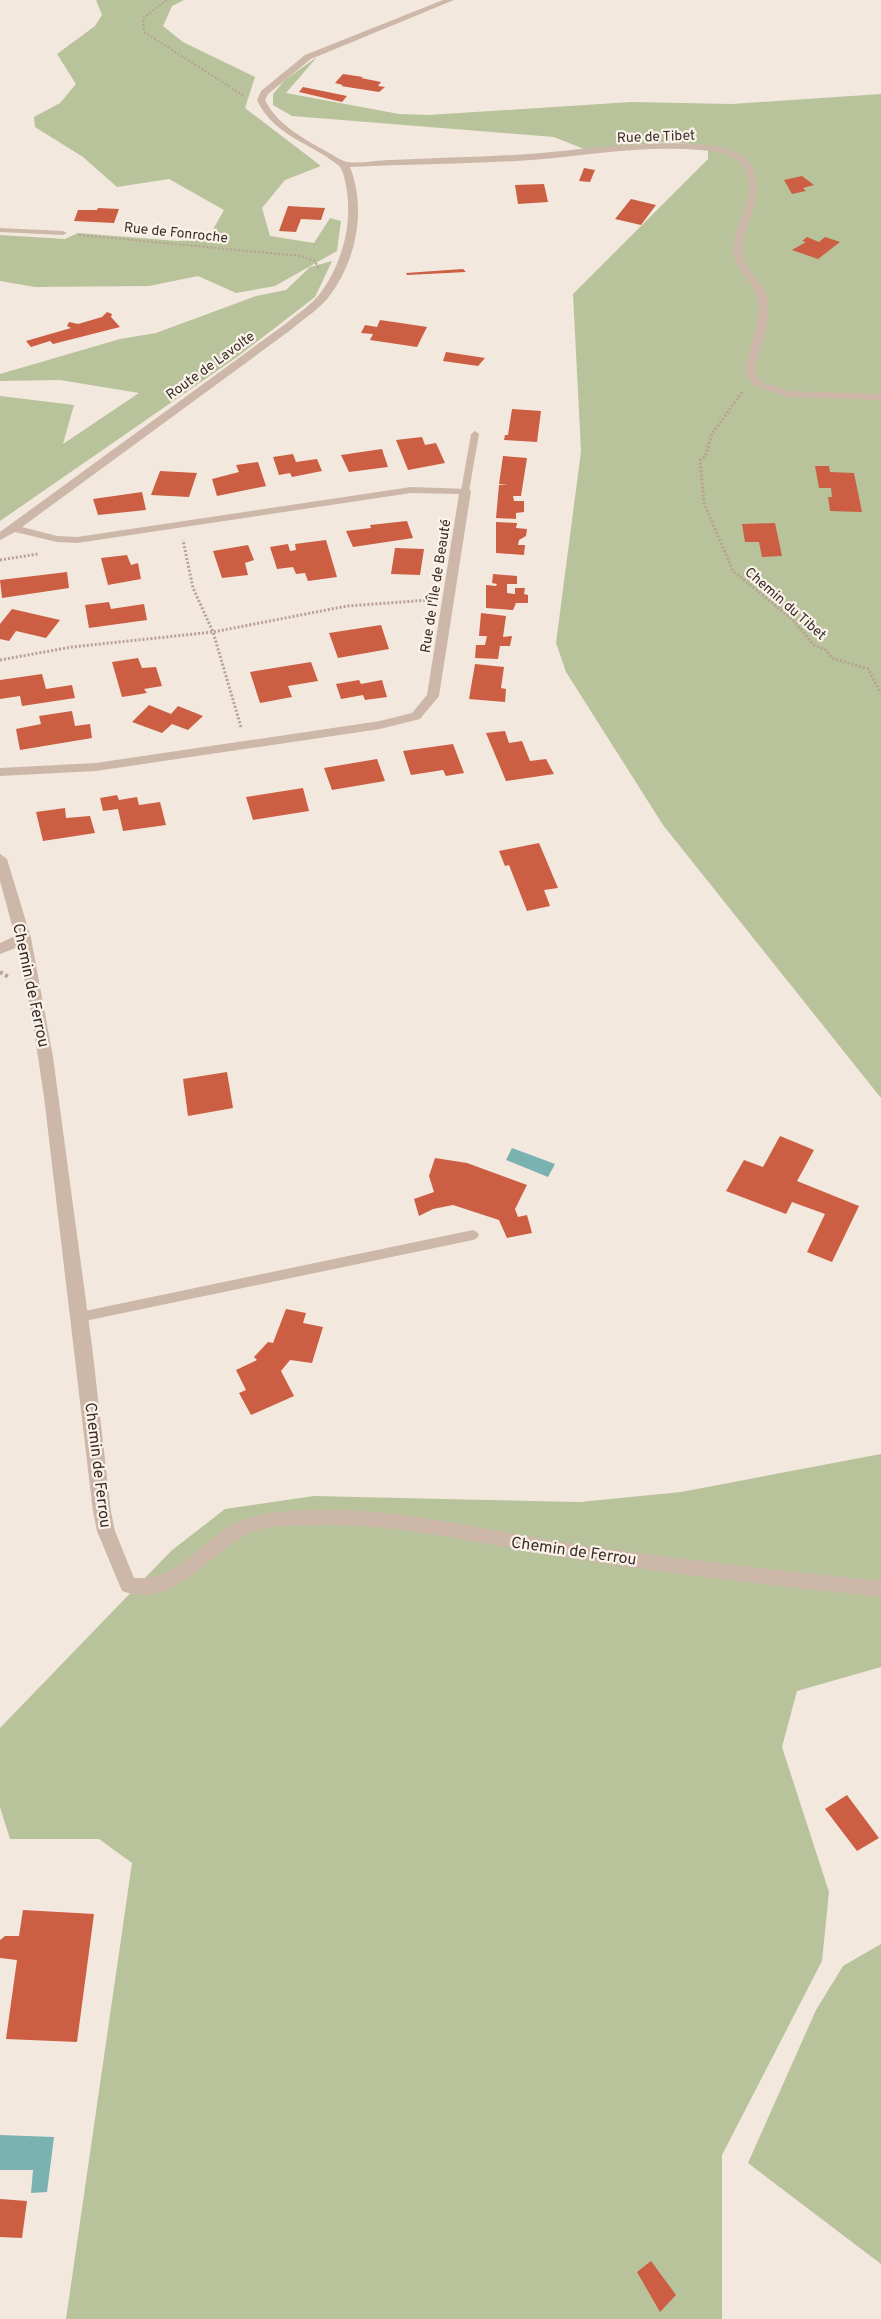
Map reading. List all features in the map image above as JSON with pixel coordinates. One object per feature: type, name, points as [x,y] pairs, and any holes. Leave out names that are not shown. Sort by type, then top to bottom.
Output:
[{"type":"street","points":[[344,165],[284,129],[268,115],[261,100],[267,88],[308,57],[450,0]]},
{"type":"street","name":"Rue de Tibet","points":[[344,165],[496,159],[676,147],[706,148],[738,157],[746,165],[754,183],[753,199],[737,250],[744,270],[762,295],[761,320],[750,372]]},
{"type":"street","name":"Route de Lavolte","points":[[0,537],[288,327],[326,293],[341,265],[354,229],[354,213],[344,165]]},
{"type":"street","points":[[750,372],[758,384],[788,394],[881,398]]},
{"type":"street","points":[[14,528],[57,539],[77,540],[280,507],[411,490],[465,491]]},
{"type":"street","name":"Rue de l'Île de Beauté","points":[[0,772],[69,770],[380,725],[416,716],[433,696],[465,491]]},
{"type":"street","name":"Chemin de Ferrou","points":[[0,859],[24,938],[44,1040],[80,1317],[102,1512],[106,1531],[128,1585],[153,1588],[173,1581],[228,1536],[261,1521],[336,1517],[391,1521],[561,1549],[881,1589]]},
{"type":"street","points":[[0,949],[24,938]]},
{"type":"lane","points":[[0,230],[63,233]]},
{"type":"lane","points":[[465,491],[475,434]]},
{"type":"lane","points":[[80,1317],[473,1235]]},
{"type":"path","points":[[167,0],[143,18],[144,32],[244,95],[261,100]]},
{"type":"path","name":"Rue de Fonroche","points":[[63,233],[301,256],[309,258],[318,266],[326,293]]},
{"type":"path","name":"Chemin du Tibet","points":[[750,372],[742,393],[719,424],[705,457],[700,460],[700,488],[707,515],[733,571],[797,624],[817,648],[826,650],[832,658],[858,661],[868,668],[881,693]]},
{"type":"path","points":[[181,524],[185,560],[201,612],[213,632],[247,745]]},
{"type":"path","points":[[0,660],[72,647],[213,632],[328,607],[386,600],[448,600]]},
{"type":"green space","points":[[96,0],[184,0],[172,6],[163,26],[183,42],[255,77],[245,108],[321,166],[285,180],[262,208],[270,236],[314,243],[330,218],[341,221],[337,251],[275,286],[236,293],[198,276],[149,286],[35,287],[0,281],[0,235],[65,239],[78,233],[178,241],[207,240],[224,210],[169,179],[117,187],[83,157],[35,127],[34,117],[60,103],[76,84],[57,54],[95,26],[102,15]]},
{"type":"green space","points":[[317,57],[286,93],[399,114],[428,115],[631,102],[732,104],[881,94],[881,1098],[663,825],[566,672],[556,643],[581,451],[573,294],[708,159],[708,146],[669,142],[584,149],[554,137],[292,116],[273,105],[273,94],[285,80]]},
{"type":"green space","points":[[332,261],[315,297],[237,357],[0,521],[0,396],[74,405],[63,444],[139,393],[60,380],[0,381],[0,374],[120,339],[156,333],[256,296],[286,290],[310,267]]},
{"type":"green space","points":[[881,1454],[881,1667],[797,1691],[782,1747],[829,1892],[822,1961],[722,2155],[722,2319],[66,2319],[132,1863],[99,1839],[10,1839],[0,1807],[0,1728],[171,1551],[225,1509],[314,1496],[580,1502],[681,1492]]},
{"type":"green space","points":[[881,1944],[881,2264],[748,2163],[816,2010],[843,1966]]},
{"type":"water","points":[[512,1148],[555,1164],[548,1177],[506,1160]]},
{"type":"water","points":[[0,2135],[54,2137],[47,2192],[31,2193],[33,2170],[0,2170]]},
{"type":"building","points":[[343,74],[381,82],[378,86],[385,87],[379,92],[341,86],[343,85],[335,83]]},
{"type":"building","points":[[303,87],[347,96],[342,102],[299,92]]},
{"type":"building","points":[[584,168],[595,170],[590,182],[579,181]]},
{"type":"building","points":[[802,176],[814,185],[803,188],[806,191],[792,194],[784,180]]},
{"type":"building","points":[[544,184],[548,202],[518,204],[515,185]]},
{"type":"building","points":[[631,199],[656,205],[641,225],[615,219]]},
{"type":"building","points":[[288,206],[325,208],[321,220],[301,219],[296,232],[279,231]]},
{"type":"building","points":[[98,208],[119,209],[114,223],[74,221],[78,210],[97,210]]},
{"type":"building","points":[[807,237],[819,242],[825,237],[840,242],[818,259],[792,250],[806,242],[802,241]]},
{"type":"building","points":[[463,269],[466,272],[407,275],[406,273]]},
{"type":"building","points":[[107,312],[112,314],[111,317],[120,327],[53,344],[50,341],[31,347],[26,341],[71,328],[67,326],[69,322],[78,324],[102,317]]},
{"type":"building","points":[[380,320],[427,327],[417,347],[370,340],[373,334],[361,333],[365,325],[377,327]]},
{"type":"building","points":[[446,352],[485,358],[478,366],[443,361]]},
{"type":"building","points":[[512,409],[541,411],[537,442],[504,440],[505,435],[508,435]]},
{"type":"building","points":[[422,437],[425,445],[436,443],[445,463],[408,470],[396,440]]},
{"type":"building","points":[[382,449],[388,467],[349,472],[341,455]]},
{"type":"building","points":[[293,454],[296,462],[317,459],[322,471],[292,477],[290,473],[279,475],[273,457]]},
{"type":"building","points":[[503,456],[527,458],[521,496],[513,496],[514,501],[524,501],[524,512],[516,513],[516,519],[496,518],[499,485],[508,485],[499,484]]},
{"type":"building","points":[[258,462],[266,486],[217,496],[212,479],[239,472],[236,465]]},
{"type":"building","points":[[815,466],[829,466],[830,472],[854,473],[862,512],[830,511],[828,497],[832,497],[831,488],[819,488]]},
{"type":"building","points":[[160,471],[197,473],[189,497],[151,495]]},
{"type":"building","points":[[142,492],[146,510],[98,515],[93,499]]},
{"type":"building","points":[[407,521],[413,538],[353,547],[346,531],[371,528],[370,525]]},
{"type":"building","points":[[496,522],[517,523],[516,528],[527,529],[526,536],[519,540],[518,545],[525,545],[524,555],[496,553]]},
{"type":"building","points":[[775,523],[782,556],[762,557],[759,542],[745,542],[742,524]]},
{"type":"building","points":[[326,540],[337,577],[308,581],[305,573],[296,574],[293,567],[277,569],[270,547],[288,544],[290,551],[296,550],[295,544]]},
{"type":"building","points":[[248,545],[254,560],[245,563],[248,575],[222,578],[213,551]]},
{"type":"building","points":[[395,548],[424,549],[420,575],[391,574]]},
{"type":"building","points":[[127,555],[131,565],[138,563],[141,579],[108,585],[101,558]]},
{"type":"building","points":[[67,572],[69,588],[2,598],[0,580]]},
{"type":"building","points":[[493,574],[517,576],[517,584],[507,584],[507,593],[515,594],[515,588],[525,588],[524,594],[528,595],[528,603],[516,603],[513,610],[486,608],[486,585],[496,586],[497,584],[492,583]]},
{"type":"building","points":[[109,602],[111,609],[144,604],[147,620],[89,628],[85,605]]},
{"type":"building","points":[[12,609],[60,620],[46,638],[16,631],[9,641],[0,639],[0,624]]},
{"type":"building","points":[[481,613],[506,616],[503,637],[512,636],[510,646],[500,646],[498,659],[475,658],[476,645],[485,645],[487,636],[479,636]]},
{"type":"building","points":[[381,625],[389,649],[338,658],[329,633]]},
{"type":"building","points":[[138,658],[142,668],[156,667],[162,686],[144,689],[147,693],[122,697],[112,662]]},
{"type":"building","points":[[311,662],[318,681],[288,686],[292,697],[260,703],[250,672]]},
{"type":"building","points":[[475,664],[504,667],[501,688],[506,689],[505,702],[469,699]]},
{"type":"building","points":[[42,674],[46,689],[72,685],[75,698],[22,706],[20,696],[0,699],[0,680]]},
{"type":"building","points":[[359,680],[361,684],[382,680],[387,697],[365,700],[363,695],[341,699],[336,684]]},
{"type":"building","points":[[149,705],[171,714],[178,706],[203,716],[188,730],[172,724],[162,733],[132,722]]},
{"type":"building","points":[[72,711],[75,726],[90,724],[92,738],[20,750],[16,729],[41,724],[39,716]]},
{"type":"building","points":[[505,731],[509,743],[522,741],[530,761],[546,759],[554,774],[506,781],[486,733]]},
{"type":"building","points":[[453,744],[464,773],[446,776],[443,770],[411,775],[403,751]]},
{"type":"building","points":[[377,759],[385,781],[332,790],[324,768]]},
{"type":"building","points":[[303,788],[309,811],[253,820],[246,797]]},
{"type":"building","points":[[117,795],[119,800],[137,797],[139,805],[160,802],[166,825],[123,831],[118,809],[103,811],[100,798]]},
{"type":"building","points":[[65,808],[66,818],[90,816],[95,833],[43,841],[36,812]]},
{"type":"building","points":[[539,843],[558,888],[544,890],[550,906],[527,911],[509,865],[505,866],[499,851]]},
{"type":"building","points":[[227,1072],[233,1108],[188,1116],[183,1079]]},
{"type":"building","points":[[780,1136],[814,1150],[797,1181],[859,1206],[832,1262],[807,1252],[825,1214],[792,1202],[786,1214],[726,1191],[744,1160],[763,1167]]},
{"type":"building","points":[[435,1158],[467,1163],[527,1185],[515,1209],[518,1217],[527,1215],[532,1233],[507,1238],[499,1220],[453,1205],[433,1209],[419,1216],[414,1199],[434,1192],[429,1176]]},
{"type":"building","points":[[286,1309],[306,1313],[303,1323],[323,1327],[312,1363],[290,1360],[281,1371],[294,1396],[251,1415],[239,1393],[246,1390],[236,1370],[257,1360],[254,1357],[268,1342],[273,1343]]},
{"type":"building","points":[[847,1795],[879,1838],[857,1851],[825,1809]]},
{"type":"building","points":[[23,1910],[94,1914],[77,2042],[6,2039],[17,1960],[0,1958],[0,1940],[5,1936],[19,1936]]},
{"type":"building","points":[[0,2199],[27,2201],[22,2238],[0,2237]]},
{"type":"building","points":[[651,2261],[676,2295],[660,2312],[637,2272]]}]
